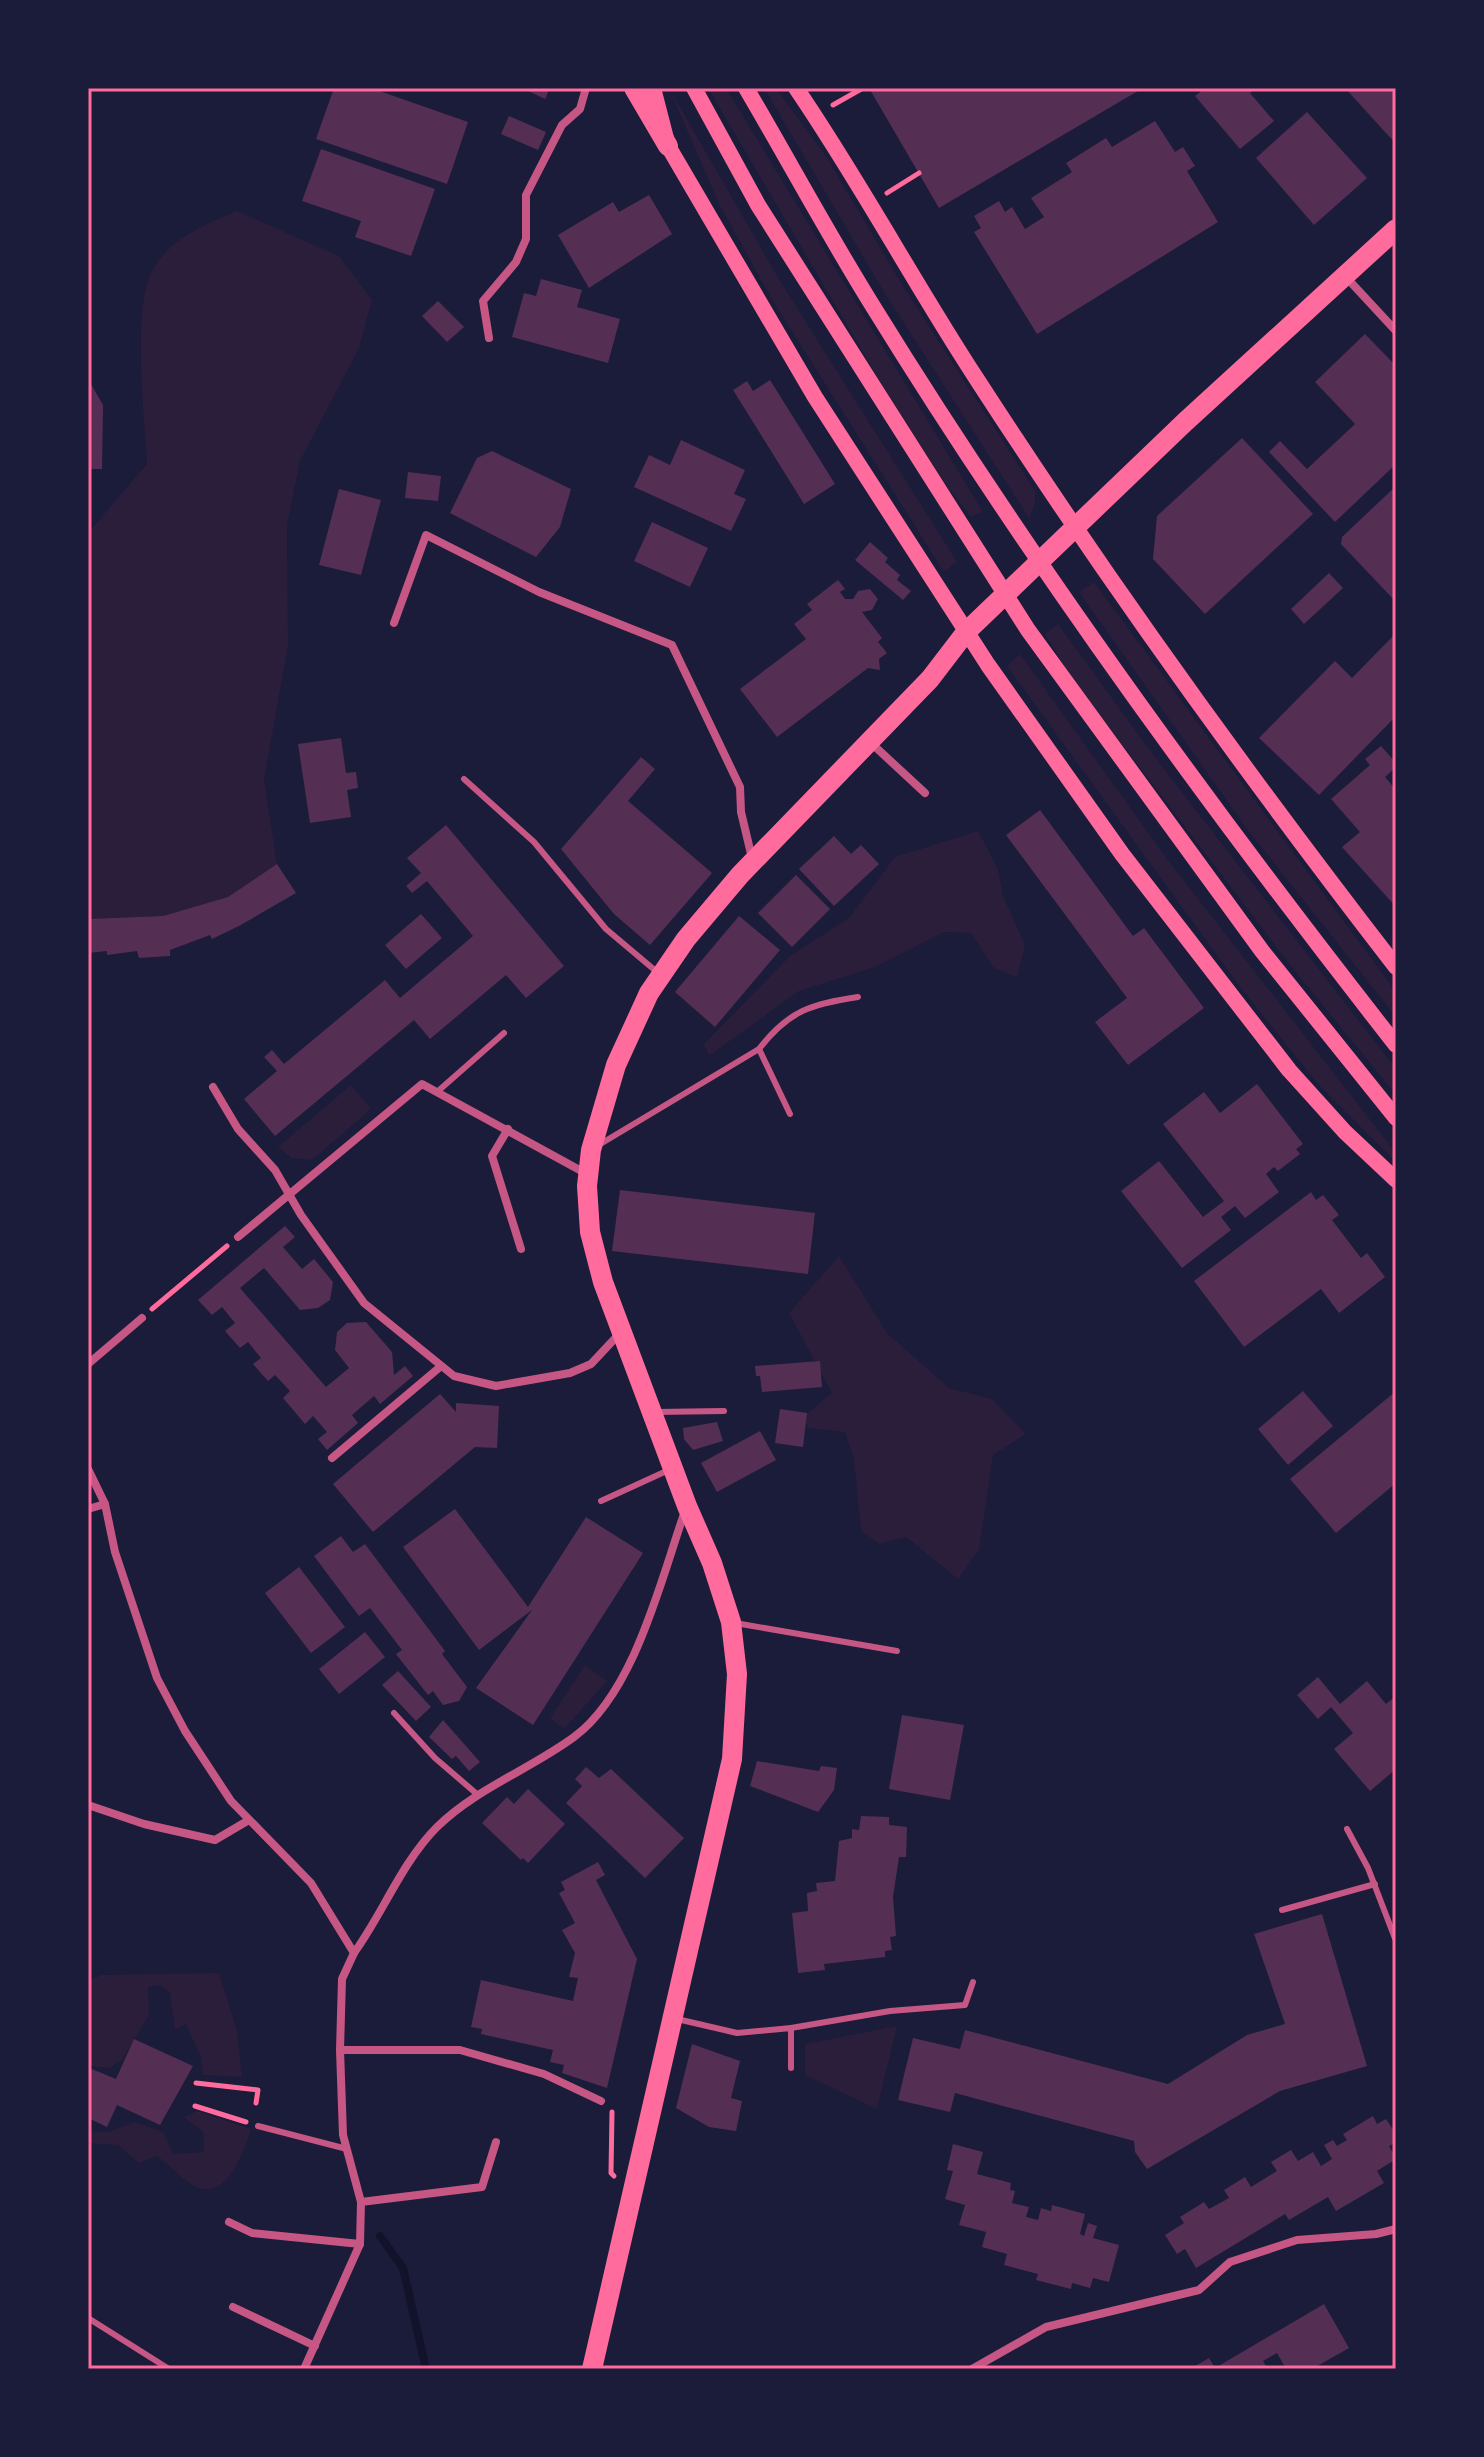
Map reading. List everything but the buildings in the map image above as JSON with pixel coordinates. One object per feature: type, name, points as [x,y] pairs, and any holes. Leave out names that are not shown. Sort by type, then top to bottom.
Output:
[{"type":"main road","points":[[634,88],[815,397],[966,632],[1122,854],[1289,1070],[1345,1132],[1396,1180]]},
{"type":"main road","points":[[653,88],[668,146]]},
{"type":"main road","points":[[694,88],[758,205],[1028,630],[1244,927],[1396,1118]]},
{"type":"main road","points":[[746,88],[873,307],[1063,598],[1237,838],[1396,1045]]},
{"type":"main road","points":[[796,88],[976,379],[1075,527],[1268,802],[1396,967]]},
{"type":"main road","points":[[592,2369],[735,1743],[737,1674],[731,1622],[712,1563],[687,1506],[622,1332],[590,1232],[588,1175],[591,1150],[616,1065],[660,974],[686,939],[753,863],[930,679],[966,632],[1396,229]]},
{"type":"street","points":[[489,338],[483,301],[516,262],[526,239],[526,195],[562,125],[580,109],[586,88]]},
{"type":"street","points":[[1345,276],[1396,331]]},
{"type":"street","points":[[394,623],[426,535],[539,592],[672,645],[740,787],[741,812],[753,863]]},
{"type":"street","points":[[870,741],[925,793]]},
{"type":"street","points":[[238,1237],[422,1084],[588,1175]]},
{"type":"street","points":[[213,1087],[238,1129],[275,1170],[364,1303],[440,1367],[472,1383],[496,1386],[517,1384],[580,1370],[622,1332]]},
{"type":"street","points":[[508,1129],[492,1156],[521,1249]]},
{"type":"street","points":[[88,1364],[142,1318]]},
{"type":"street","points":[[332,1458],[440,1367]]},
{"type":"street","points":[[88,1469],[105,1504],[115,1552],[157,1678],[207,1770],[249,1820],[311,1883],[354,1953]]},
{"type":"street","points":[[88,1509],[105,1504]]},
{"type":"street","points":[[304,2369],[360,2244],[361,2202],[343,2135],[340,2050],[342,1979],[354,1953],[419,1848],[438,1827],[478,1795],[577,1735],[604,1703],[646,1628],[687,1506]]},
{"type":"street","points":[[88,1805],[144,1824],[215,1840],[249,1820]]},
{"type":"street","points":[[340,2050],[460,2050],[544,2074],[601,2101]]},
{"type":"street","points":[[361,2202],[482,2187],[496,2142]]},
{"type":"street","points":[[229,2222],[252,2233],[360,2244]]},
{"type":"street","points":[[972,2369],[1046,2327],[1199,2290],[1230,2262],[1297,2240],[1376,2234],[1396,2229]]},
{"type":"street","points":[[233,2307],[315,2346]]},
{"type":"lane","points":[[464,779],[534,842],[606,929],[660,974]]},
{"type":"lane","points":[[591,1150],[729,1064],[759,1049],[772,1033],[810,1005],[858,997]]},
{"type":"lane","points":[[437,1092],[504,1033]]},
{"type":"lane","points":[[759,1049],[790,1114]]},
{"type":"lane","points":[[653,1412],[724,1411]]},
{"type":"lane","points":[[601,1501],[674,1467]]},
{"type":"lane","points":[[731,1622],[897,1651]]},
{"type":"lane","points":[[394,1713],[435,1758],[478,1795]]},
{"type":"lane","points":[[1347,1829],[1375,1884],[1396,1941]]},
{"type":"lane","points":[[1282,1910],[1375,1884]]},
{"type":"lane","points":[[674,2018],[737,2033],[791,2028],[890,2011],[965,2005],[973,1982]]},
{"type":"lane","points":[[791,2028],[791,2068]]},
{"type":"lane","points":[[258,2126],[347,2149]]},
{"type":"lane","points":[[88,2318],[169,2369]]},
{"type":"path","points":[[833,105],[863,88]]},
{"type":"path","points":[[887,193],[919,173]]},
{"type":"path","points":[[158,1304],[222,1250]]},
{"type":"path","points":[[196,2083],[258,2090],[256,2103]]},
{"type":"path","points":[[601,2101],[612,2112],[611,2173],[617,2180]]},
{"type":"path","points":[[195,2106],[258,2126]]},
{"type":"shaded area","points":[[669,88],[777,276],[957,562],[944,572],[773,301],[719,204]]},
{"type":"shaded area","points":[[708,88],[726,88],[983,512],[971,517],[925,458]]},
{"type":"shaded area","points":[[764,88],[776,88],[827,158],[901,283],[1035,491],[1035,504],[1029,518],[884,292]]},
{"type":"shaded area","points":[[237,211],[339,256],[372,300],[359,348],[300,461],[287,525],[288,645],[264,780],[277,864],[228,897],[163,916],[88,919],[88,533],[147,464],[141,335],[146,286],[153,269],[179,240]]},
{"type":"shaded area","points":[[1094,582],[1396,992],[1396,1017],[1247,829],[1079,592]]},
{"type":"shaded area","points":[[1058,624],[1154,756],[1396,1069],[1396,1095],[1291,966],[1071,677],[1045,634]]},
{"type":"shaded area","points":[[1020,654],[1167,859],[1396,1153],[1396,1162],[1318,1084],[1240,987],[1007,666]]},
{"type":"shaded area","points":[[978,831],[998,869],[1003,896],[1025,945],[1017,978],[993,967],[971,933],[944,932],[875,967],[799,991],[709,1056],[704,1044],[790,956],[849,918],[895,857]]},
{"type":"shaded area","points":[[351,1085],[371,1109],[312,1160],[292,1158],[278,1147]]},
{"type":"shaded area","points":[[839,1256],[887,1333],[949,1388],[992,1399],[1026,1434],[993,1455],[979,1550],[958,1579],[906,1537],[879,1544],[861,1530],[854,1460],[845,1432],[808,1428],[804,1416],[832,1393],[789,1313]]},
{"type":"shaded area","points":[[585,1665],[607,1681],[564,1729],[550,1718]]},
{"type":"shaded area","points":[[219,1973],[237,2031],[242,2077],[203,2075],[201,2057],[186,2024],[175,2030],[170,1993],[161,1985],[148,1987],[149,2015],[122,2060],[109,2068],[88,2066],[88,1981],[101,1975]]},
{"type":"shaded area","points":[[897,2026],[877,2109],[805,2075],[805,2044]]},
{"type":"shaded area","points":[[197,2111],[251,2129],[238,2162],[223,2183],[214,2188],[203,2189],[191,2184],[157,2156],[139,2163],[118,2145],[88,2143],[88,2131],[109,2132],[134,2122],[163,2132],[173,2154],[204,2152],[204,2133],[184,2117]]},
{"type":"waterway","points":[[380,2236],[403,2268],[426,2369]]}]
